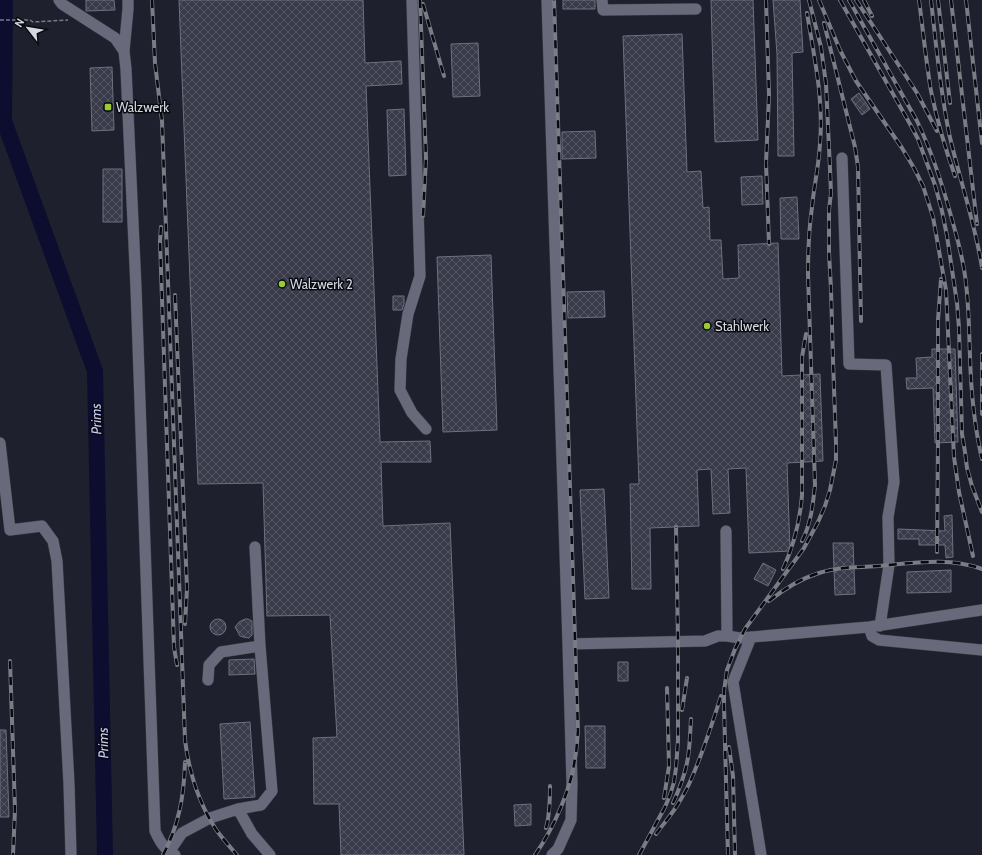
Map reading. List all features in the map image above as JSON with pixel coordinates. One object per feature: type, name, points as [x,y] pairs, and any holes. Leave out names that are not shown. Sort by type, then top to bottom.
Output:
[{"type":"lane","points":[[59,0],[62,4],[115,38],[124,51]]},
{"type":"lane","points":[[128,0],[124,51],[136,288],[155,831],[160,842],[170,854],[182,833],[210,818],[238,809],[262,805],[272,791],[260,646],[254,547]]},
{"type":"lane","points":[[412,0],[420,276],[408,314],[401,359],[400,390],[412,413],[426,430]]},
{"type":"lane","points":[[547,0],[572,783],[571,820],[558,848],[552,855]]},
{"type":"lane","points":[[602,0],[603,10],[696,9]]},
{"type":"lane","points":[[842,158],[849,364],[886,365],[894,482],[888,517],[890,565],[872,636],[879,640],[982,650]]},
{"type":"lane","points":[[0,443],[10,530],[42,526],[53,541],[57,561],[69,784],[71,855]]},
{"type":"lane","points":[[726,531],[727,636]]},
{"type":"lane","points":[[568,644],[706,641],[718,636],[740,638],[874,626],[982,610]]},
{"type":"lane","points":[[751,637],[733,682],[761,855]]},
{"type":"lane","points":[[208,680],[209,665],[221,652],[260,646]]},
{"type":"lane","points":[[238,809],[252,834],[270,855]]},
{"type":"path","points":[[0,20],[30,20],[33,22],[67,21],[74,12]]},
{"type":"building","points":[[86,0],[114,0],[115,10],[86,11]]},
{"type":"building","name":"Walzwerk 2","points":[[179,0],[363,0],[365,63],[401,61],[402,84],[366,86],[380,442],[430,441],[431,462],[381,462],[383,526],[450,523],[464,855],[341,855],[339,804],[314,804],[313,738],[337,737],[330,615],[267,616],[263,483],[198,484]]},
{"type":"building","points":[[563,0],[595,0],[595,9],[563,9]]},
{"type":"building","points":[[711,0],[753,0],[758,140],[715,142]]},
{"type":"building","points":[[773,0],[800,0],[803,52],[792,53],[794,156],[778,156],[777,54]]},
{"type":"building","name":"Stahlwerk","points":[[682,34],[687,172],[701,171],[703,208],[709,207],[710,240],[721,240],[723,279],[739,278],[738,245],[778,243],[782,376],[820,374],[823,461],[787,463],[790,551],[749,553],[746,468],[728,469],[730,513],[713,514],[711,469],[697,470],[699,526],[650,528],[651,589],[632,589],[630,484],[639,484],[623,36]]},
{"type":"building","points":[[478,43],[480,96],[453,97],[451,44]]},
{"type":"building","points":[[112,67],[114,130],[92,131],[90,68]]},
{"type":"building","points":[[859,93],[870,109],[862,115],[851,99]]},
{"type":"building","points":[[404,109],[406,175],[389,176],[387,110]]},
{"type":"building","points":[[595,131],[596,158],[562,159],[562,132]]},
{"type":"building","points":[[103,169],[122,169],[122,222],[103,222]]},
{"type":"building","points":[[762,176],[763,204],[742,205],[741,177]]},
{"type":"building","points":[[797,197],[799,239],[781,239],[780,198]]},
{"type":"building","points":[[491,255],[497,430],[443,432],[437,257]]},
{"type":"building","points":[[604,291],[605,317],[568,318],[567,292]]},
{"type":"building","points":[[393,296],[404,296],[402,310],[393,310]]},
{"type":"building","points":[[932,349],[955,349],[958,442],[935,443],[933,388],[907,389],[906,378],[917,378],[916,358],[932,357]]},
{"type":"building","points":[[604,489],[609,598],[585,599],[580,490]]},
{"type":"building","points":[[952,515],[953,557],[946,558],[945,545],[919,545],[919,539],[898,539],[898,529],[945,531],[944,516]]},
{"type":"building","points":[[833,543],[853,543],[855,594],[835,595]]},
{"type":"building","points":[[763,563],[776,570],[768,586],[754,579]]},
{"type":"building","points":[[951,570],[951,592],[907,593],[907,572]]},
{"type":"building","points":[[218,619],[224,621],[226,627],[224,633],[218,635],[212,633],[210,627],[212,621]]},
{"type":"building","points":[[245,619],[252,621],[252,635],[249,638],[240,636],[235,627],[239,622]]},
{"type":"building","points":[[254,659],[255,674],[229,675],[229,660]]},
{"type":"building","points":[[618,662],[628,662],[628,681],[618,681]]},
{"type":"building","points":[[250,722],[255,797],[224,799],[220,724]]},
{"type":"building","points":[[585,726],[605,726],[605,768],[586,768]]},
{"type":"building","points":[[0,730],[6,730],[9,817],[0,817]]},
{"type":"building","points":[[531,804],[531,825],[515,826],[514,805]]},
{"type":"waterway","name":"Prims","points":[[5,0],[4,121],[95,371],[105,855]]},
{"type":"railway","points":[[152,0],[155,63],[162,121],[185,740],[192,776],[200,799],[217,831],[237,855]]},
{"type":"railway","points":[[420,0],[426,158],[423,216]]},
{"type":"railway","points":[[535,855],[555,821],[570,783],[578,731],[554,0]]},
{"type":"railway","points":[[766,0],[769,95],[766,163],[769,244]]},
{"type":"railway","points":[[728,855],[724,705],[727,670],[745,629],[804,548],[818,522],[830,490],[836,460],[829,253],[829,210],[831,193],[826,84],[821,47],[809,0]]},
{"type":"railway","points":[[819,0],[840,50],[856,81],[914,168],[923,186],[933,217],[946,290],[954,457],[959,492],[973,556]]},
{"type":"railway","points":[[840,0],[918,139],[935,185],[947,236],[957,303],[962,434],[967,468],[982,512]]},
{"type":"railway","points":[[849,0],[917,121],[932,156],[948,204],[964,266],[967,293],[972,395],[982,459]]},
{"type":"railway","points":[[856,0],[917,93],[937,131]]},
{"type":"railway","points":[[864,0],[872,16]]},
{"type":"railway","points":[[919,0],[931,91],[955,176]]},
{"type":"railway","points":[[931,0],[938,66],[949,133],[975,234],[982,268]]},
{"type":"railway","points":[[938,0],[950,103]]},
{"type":"railway","points":[[951,0],[977,224]]},
{"type":"railway","points":[[966,0],[982,143]]},
{"type":"railway","points":[[423,4],[444,76]]},
{"type":"railway","points":[[802,541],[810,521],[815,485],[808,266],[810,224],[819,159],[821,127],[818,78],[807,13]]},
{"type":"railway","points":[[824,23],[855,147],[858,167],[861,321]]},
{"type":"railway","points":[[161,227],[160,241],[174,647],[177,665]]},
{"type":"railway","points":[[937,552],[938,320],[941,279]]},
{"type":"railway","points":[[175,295],[187,588],[185,624]]},
{"type":"railway","points":[[783,569],[798,524],[802,495],[802,357],[806,334]]},
{"type":"railway","points":[[982,354],[982,414]]},
{"type":"railway","points":[[639,855],[665,807],[674,782],[676,768],[678,740],[676,527]]},
{"type":"railway","points":[[769,601],[786,588],[799,581],[812,575],[834,570],[918,562],[957,563],[982,569]]},
{"type":"railway","points":[[10,661],[15,810],[13,855]]},
{"type":"railway","points":[[682,710],[687,678]]},
{"type":"railway","points":[[664,798],[669,766],[667,688]]},
{"type":"railway","points":[[656,834],[675,808],[690,782],[705,745],[721,696]]},
{"type":"railway","points":[[673,803],[687,763],[691,719]]},
{"type":"railway","points":[[729,747],[733,776],[735,855]]},
{"type":"railway","points":[[163,855],[173,833],[180,810],[185,762]]},
{"type":"railway","points":[[546,828],[550,802],[550,786]]},
{"type":"place","name":"Walzwerk","points":[[108,107]]},
{"type":"place","name":"Walzwerk 2","points":[[282,284]]},
{"type":"place","name":"Stahlwerk","points":[[707,326]]}]
